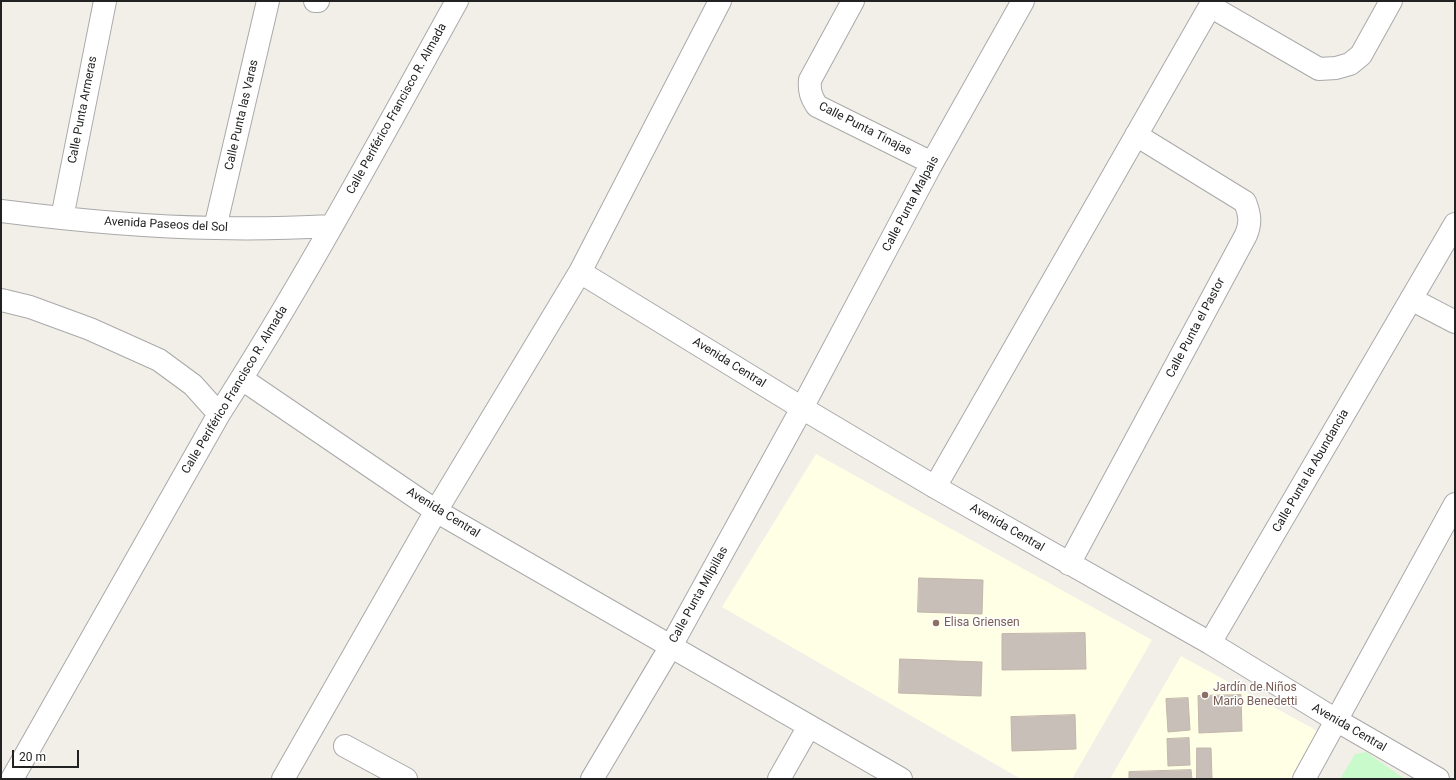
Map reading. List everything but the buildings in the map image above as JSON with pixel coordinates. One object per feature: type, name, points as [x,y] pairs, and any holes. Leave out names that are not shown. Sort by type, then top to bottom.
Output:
[{"type":"street","name":"Calle Punta Armeras","points":[[62,218],[105,1]]},
{"type":"street","name":"Calle Punta las Varas","points":[[215,228],[268,1]]},
{"type":"street","name":"Calle Periférico Francisco R. Almada","points":[[12,779],[219,414],[242,379],[332,226],[457,1]]},
{"type":"street","points":[[283,779],[436,511],[580,272],[720,1]]},
{"type":"street","name":"Calle Punta Tinajas","points":[[853,1],[810,80],[809,88],[811,97],[817,106],[932,163]]},
{"type":"street","name":"Calle Punta Malpais","points":[[802,408],[932,163],[1023,1]]},
{"type":"street","points":[[935,487],[1212,4],[1319,69],[1336,68],[1350,64],[1361,55],[1391,1]]},
{"type":"street","name":"Calle Punta el Pastor","points":[[1069,564],[1243,242],[1250,225],[1250,213],[1245,202],[1136,135]]},
{"type":"street","name":"Avenida Paseos del Sol","points":[[1,211],[135,225],[215,228],[332,226]]},
{"type":"street","name":"Calle Punta la Abundancia","points":[[1210,643],[1455,224]]},
{"type":"street","name":"Avenida Central","points":[[580,272],[802,408],[935,487],[1210,643],[1336,720],[1438,779]]},
{"type":"street","points":[[1411,299],[1455,322]]},
{"type":"street","points":[[1,300],[30,307],[90,329],[159,360],[193,385],[219,414]]},
{"type":"street","name":"Avenida Central","points":[[242,379],[436,511],[900,779]]},
{"type":"street","name":"Calle Punta Milpillas","points":[[592,779],[671,646],[802,408]]},
{"type":"street","points":[[1304,779],[1455,504]]},
{"type":"street","points":[[779,779],[809,726]]},
{"type":"street","points":[[345,746],[406,779]]},
{"type":"shaded area","name":"Elisa Griensen","points":[[816,454],[1152,640],[1072,779],[1021,779],[722,607]]},
{"type":"shaded area","name":"Jardín de Niños Mario Benedetti","points":[[1181,656],[1323,734],[1297,779],[1110,779]]},
{"type":"green space","points":[[1366,752],[1405,779],[1340,779],[1355,754]]},
{"type":"place","name":"Elisa Griensen","points":[[936,623]]},
{"type":"place","name":"Jardín de Niños Mario Benedetti","points":[[1205,695]]}]
